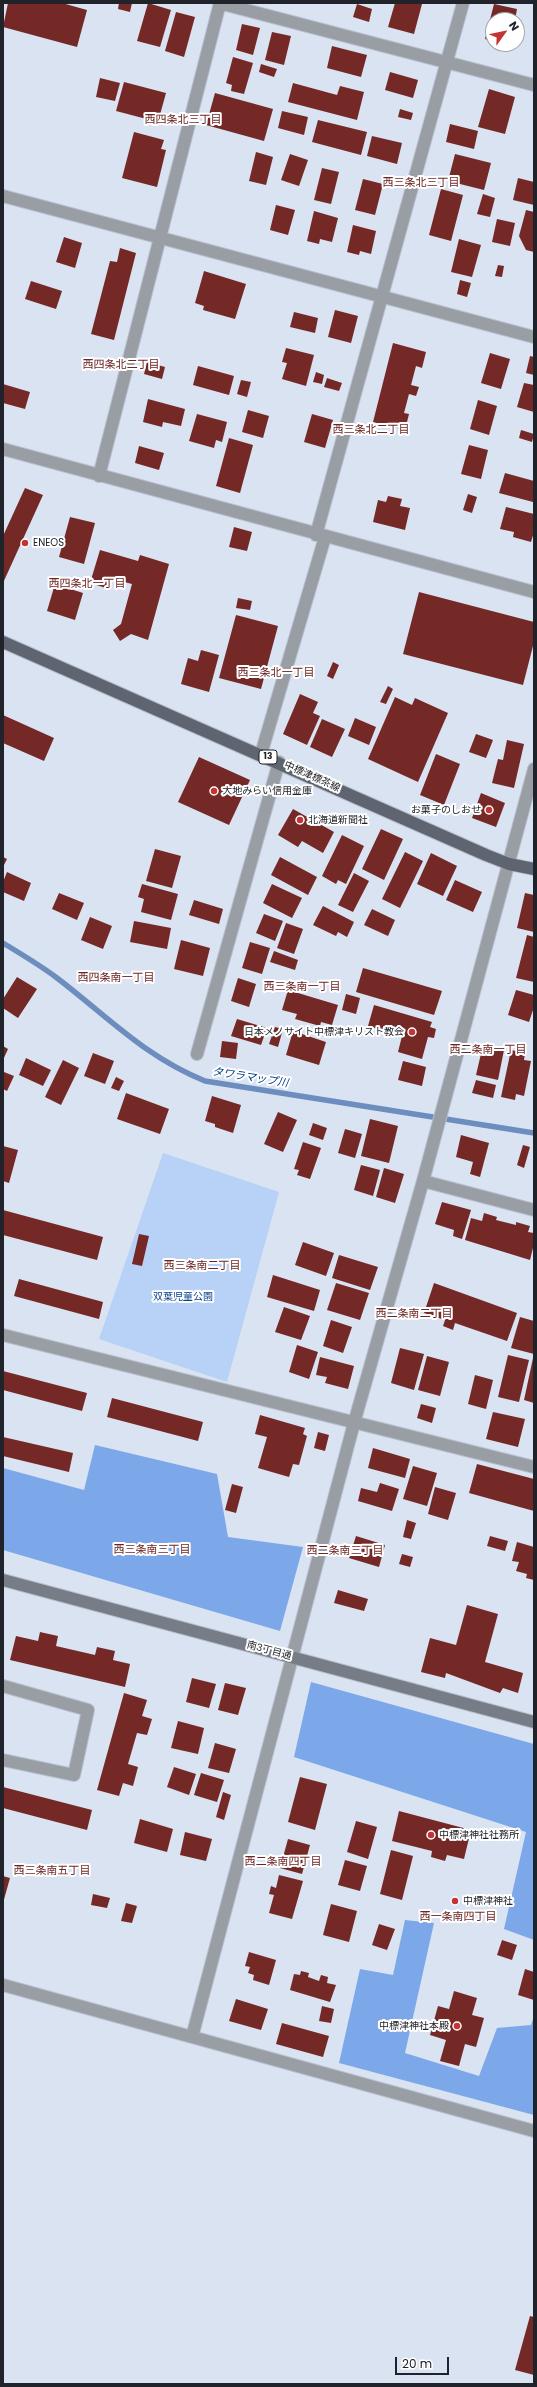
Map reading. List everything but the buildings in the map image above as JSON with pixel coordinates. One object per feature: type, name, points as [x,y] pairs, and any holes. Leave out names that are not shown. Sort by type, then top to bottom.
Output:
[{"type":"main road","name":"中標津標茶線","points":[[3,642],[509,864],[534,869]]},
{"type":"street","points":[[99,476],[220,3],[534,85]]},
{"type":"street","points":[[261,754],[321,536],[383,295],[463,3]]},
{"type":"street","points":[[3,196],[383,295],[534,337]]},
{"type":"street","points":[[3,449],[321,536],[534,592]]},
{"type":"street","points":[[197,1054],[279,762]]},
{"type":"street","points":[[192,2037],[354,1423],[423,1181],[534,769]]},
{"type":"street","points":[[423,1181],[534,1210]]},
{"type":"street","points":[[3,1335],[534,1467]]},
{"type":"street","name":"南3丁目通","points":[[3,1580],[533,1720]]},
{"type":"street","points":[[3,1686],[88,1710],[74,1775],[3,1760]]},
{"type":"street","points":[[3,1985],[534,2131]]},
{"type":"green space","name":"双葉児童公園","points":[[163,1153],[279,1192],[227,1382],[99,1339]]},
{"type":"shaded area","points":[[95,1445],[217,1474],[228,1537],[303,1547],[280,1631],[3,1550],[3,1468],[84,1490]]},
{"type":"shaded area","points":[[311,1682],[534,1744],[534,1940],[504,1929],[526,1832],[294,1757]]},
{"type":"shaded area","points":[[405,1920],[434,1923],[405,2053],[479,2076],[497,2028],[531,2025],[534,2016],[534,2115],[339,2063],[360,1969],[393,1975]]},
{"type":"waterway","name":"タワラマップ川","points":[[3,943],[51,973],[145,1048],[183,1071],[205,1081],[534,1133]]},
{"type":"place","name":"ENEOS","points":[[25,543]]},
{"type":"place","name":"大地みらい信用金庫","points":[[214,791]]},
{"type":"place","name":"お菓子のしおせ","points":[[489,810]]},
{"type":"place","name":"北海道新聞社","points":[[300,820]]},
{"type":"place","name":"日本メノサイト中標津キリスト教会","points":[[412,1032]]},
{"type":"place","name":"中標津神社社務所","points":[[431,1835]]},
{"type":"place","name":"中標津神社","points":[[455,1901]]},
{"type":"place","name":"中標津神社本殿","points":[[457,2026]]},
{"type":"district","name":"西四条北三丁目","points":[[183,120]]},
{"type":"district","name":"西三条北三丁目","points":[[421,183]]},
{"type":"district","name":"西四条北二丁目","points":[[121,365]]},
{"type":"district","name":"西三条北二丁目","points":[[371,430]]},
{"type":"district","name":"西四条北一丁目","points":[[87,584]]},
{"type":"district","name":"西三条北一丁目","points":[[276,673]]},
{"type":"district","name":"西四条南一丁目","points":[[116,978]]},
{"type":"district","name":"西三条南一丁目","points":[[302,987]]},
{"type":"district","name":"西二条南一丁目","points":[[488,1050]]},
{"type":"district","name":"西三条南二丁目","points":[[202,1266]]},
{"type":"district","name":"西二条南二丁目","points":[[414,1314]]},
{"type":"district","name":"西三条南三丁目","points":[[152,1550]]},
{"type":"district","name":"西二条南三丁目","points":[[345,1551]]},
{"type":"district","name":"西二条南四丁目","points":[[283,1862]]},
{"type":"district","name":"西三条南五丁目","points":[[52,1871]]},
{"type":"district","name":"西一条南四丁目","points":[[458,1917]]}]
